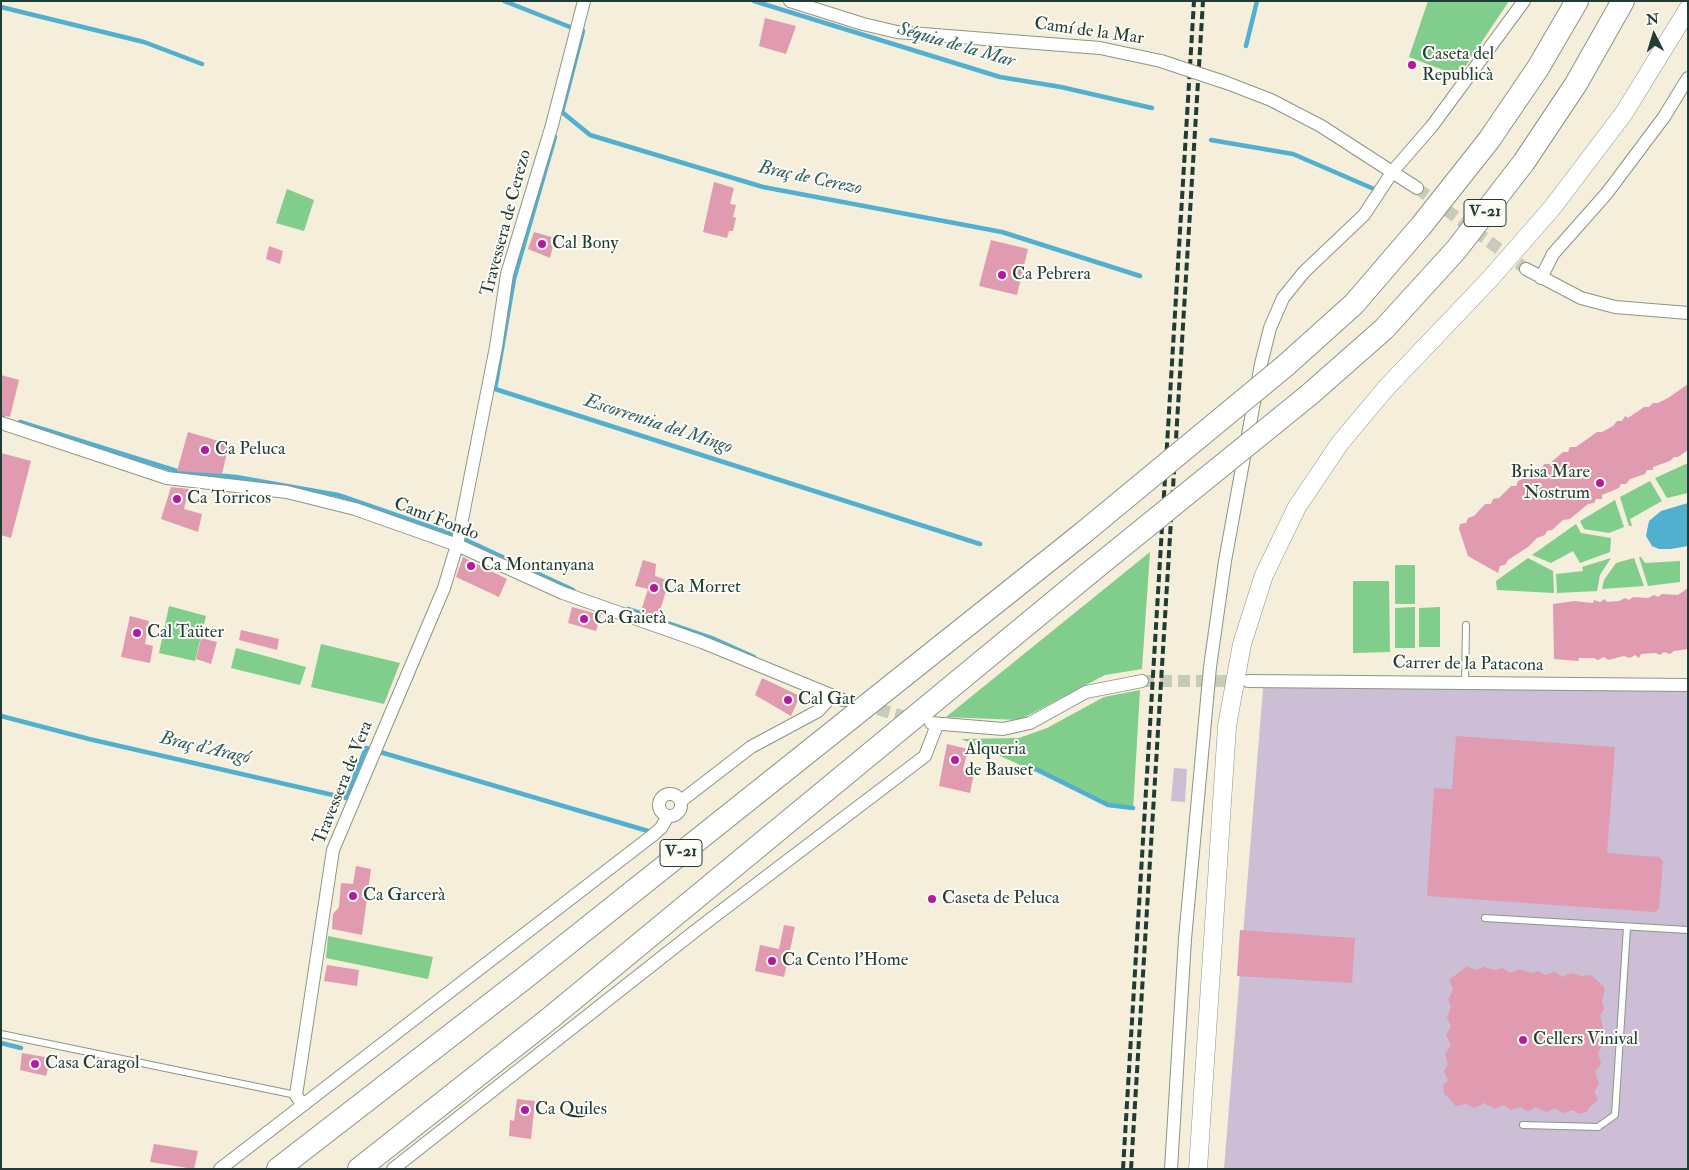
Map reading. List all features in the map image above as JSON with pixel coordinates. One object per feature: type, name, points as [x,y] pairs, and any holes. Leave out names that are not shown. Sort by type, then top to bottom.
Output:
[{"type":"highway","name":"V-21","points":[[278,1169],[522,980],[1083,533],[1285,366],[1354,304],[1421,226],[1489,140],[1538,68],[1577,1]]},
{"type":"highway","name":"V-21","points":[[359,1169],[556,1012],[1309,394],[1384,328],[1456,250],[1524,162],[1576,84],[1623,1]]},
{"type":"main road","points":[[1198,1169],[1227,726],[1242,644],[1264,575],[1296,507],[1340,443],[1387,388],[1489,280],[1552,208],[1624,113],[1688,9]]},
{"type":"street","name":"Travessera de Cerezo","points":[[458,545],[508,274],[552,125],[584,1]]},
{"type":"street","name":"Camí de la Mar","points":[[790,1],[862,24],[897,32],[1100,48],[1161,61],[1227,82],[1270,100],[1321,126],[1417,188]]},
{"type":"street","points":[[1171,1169],[1185,939],[1210,667],[1225,561],[1261,364],[1270,328],[1284,298],[1304,272],[1364,215],[1393,171],[1432,126],[1524,1]]},
{"type":"street","points":[[1541,278],[1553,254],[1607,192],[1664,117],[1688,78]]},
{"type":"street","points":[[1526,268],[1541,278],[1581,298],[1616,307],[1688,313]]},
{"type":"street","name":"Camí Fondo","points":[[1,423],[167,478],[287,492],[355,509],[458,545],[563,593],[702,642],[838,698],[818,711],[751,747],[681,801]]},
{"type":"street","name":"Travessera de Vera","points":[[299,1100],[333,850],[444,588],[458,545]]},
{"type":"street","points":[[393,1169],[699,928],[925,756],[934,724],[1003,729],[1030,723],[1086,692],[1142,680]]},
{"type":"street","name":"Carrer de la Patacona","points":[[1248,680],[1688,685]]},
{"type":"street","points":[[672,794],[681,801],[679,812],[673,816],[668,816],[663,814],[659,808],[662,797],[672,794]]},
{"type":"street","points":[[220,1169],[299,1100],[653,835],[661,828],[668,816]]},
{"type":"lane","points":[[1465,683],[1466,625]]},
{"type":"lane","points":[[1485,918],[1688,930]]},
{"type":"lane","points":[[1523,1125],[1598,1127],[1615,1115],[1627,927]]},
{"type":"lane","points":[[1,1034],[299,1100]]},
{"type":"shaded area","points":[[1264,677],[1688,685],[1688,1169],[1224,1169]]},
{"type":"shaded area","points":[[1174,768],[1187,769],[1185,802],[1171,801]]},
{"type":"green space","points":[[1428,1],[1509,1],[1459,76],[1409,57]]},
{"type":"green space","points":[[287,189],[314,200],[304,231],[276,223]]},
{"type":"green space","points":[[1688,463],[1688,493],[1667,498],[1655,478]]},
{"type":"green space","points":[[1650,481],[1662,501],[1630,519],[1632,526],[1629,526],[1620,497]]},
{"type":"green space","points":[[1615,500],[1624,527],[1609,533],[1584,529],[1580,521]]},
{"type":"green space","points":[[1576,524],[1581,533],[1611,538],[1610,552],[1580,563],[1573,551],[1551,563],[1532,555]]},
{"type":"green space","points":[[1150,552],[1142,669],[1105,675],[1019,720],[946,717]]},
{"type":"green space","points":[[1639,557],[1645,563],[1680,561],[1680,582],[1648,586]]},
{"type":"green space","points":[[1528,558],[1553,571],[1554,593],[1497,590],[1496,581]]},
{"type":"green space","points":[[1611,558],[1600,575],[1597,591],[1557,593],[1556,574],[1583,571],[1582,567]]},
{"type":"green space","points":[[1634,558],[1644,586],[1602,589],[1604,580],[1616,563]]},
{"type":"green space","points":[[1395,565],[1415,565],[1415,604],[1395,604]]},
{"type":"green space","points":[[1353,581],[1389,581],[1390,652],[1353,653]]},
{"type":"green space","points":[[169,606],[206,616],[195,661],[159,653]]},
{"type":"green space","points":[[1415,607],[1415,648],[1395,648],[1395,608]]},
{"type":"green space","points":[[1440,607],[1440,647],[1419,647],[1419,608]]},
{"type":"green space","points":[[321,644],[400,663],[384,704],[311,687]]},
{"type":"green space","points":[[236,648],[306,667],[300,685],[231,668]]},
{"type":"green space","points":[[1140,690],[1133,810],[1107,806],[961,739],[1019,738],[1047,728],[1104,697]]},
{"type":"green space","points":[[328,936],[433,957],[428,979],[326,958]]},
{"type":"water","points":[[1688,503],[1688,546],[1659,549],[1652,546],[1646,536],[1649,521],[1661,511]]},
{"type":"building","points":[[765,18],[796,26],[786,54],[759,46]]},
{"type":"building","points":[[714,182],[734,188],[730,204],[736,205],[733,217],[736,218],[733,231],[729,231],[727,238],[703,232]]},
{"type":"building","name":"Cal Bony","points":[[534,232],[555,238],[550,258],[528,249]]},
{"type":"building","name":"Ca Pebrera","points":[[991,240],[1028,249],[1017,295],[979,286]]},
{"type":"building","points":[[269,246],[283,251],[280,264],[266,259]]},
{"type":"building","points":[[1,375],[19,380],[10,417],[1,415]]},
{"type":"building","name":"Brisa Mare Nostrum","points":[[1688,384],[1688,450],[1670,461],[1653,467],[1653,470],[1647,470],[1645,474],[1630,479],[1626,484],[1621,484],[1619,488],[1602,495],[1602,499],[1596,499],[1594,503],[1588,504],[1570,519],[1563,520],[1552,530],[1547,531],[1545,535],[1537,538],[1528,547],[1508,560],[1505,565],[1500,566],[1498,573],[1468,556],[1459,529],[1460,524],[1466,523],[1468,518],[1474,516],[1485,504],[1491,504],[1493,499],[1499,498],[1511,486],[1516,486],[1518,481],[1533,474],[1536,468],[1542,468],[1544,464],[1549,464],[1563,452],[1568,452],[1570,447],[1576,447],[1597,432],[1602,432],[1613,426],[1617,421],[1622,421],[1625,416],[1628,418],[1644,407],[1649,407],[1653,403],[1658,403],[1668,398]]},
{"type":"building","name":"Ca Peluca","points":[[188,432],[229,444],[222,474],[177,471]]},
{"type":"building","points":[[1,453],[31,461],[11,538],[1,535]]},
{"type":"building","name":"Ca Torricos","points":[[171,487],[189,489],[184,509],[202,514],[198,532],[161,519]]},
{"type":"building","name":"Ca Montanyana","points":[[463,557],[507,579],[499,597],[456,577]]},
{"type":"building","name":"Ca Morret","points":[[643,560],[656,564],[655,576],[669,581],[658,617],[641,611],[648,589],[635,586]]},
{"type":"building","points":[[1688,588],[1688,649],[1674,651],[1670,654],[1664,652],[1660,655],[1655,653],[1641,654],[1639,658],[1635,655],[1630,658],[1624,656],[1608,660],[1604,657],[1598,660],[1594,658],[1579,658],[1578,661],[1554,659],[1553,604],[1574,601],[1593,603],[1594,600],[1600,602],[1605,599],[1607,602],[1619,601],[1625,598],[1629,600],[1633,597],[1648,598],[1654,595],[1658,597],[1662,594],[1678,595]]},
{"type":"building","name":"Ca Gaietà","points":[[572,607],[601,615],[596,631],[568,623]]},
{"type":"building","name":"Cal Taüter","points":[[130,616],[149,621],[145,644],[153,646],[150,663],[121,657]]},
{"type":"building","points":[[241,630],[279,639],[277,650],[239,640]]},
{"type":"building","points":[[201,638],[217,642],[211,664],[196,659]]},
{"type":"building","name":"Cal Gat","points":[[762,678],[800,696],[791,716],[755,695]]},
{"type":"building","points":[[1456,736],[1615,747],[1607,853],[1659,857],[1663,861],[1659,909],[1655,912],[1427,896],[1434,788],[1452,789]]},
{"type":"building","name":"Alqueria de Bauset","points":[[947,744],[968,749],[963,770],[974,773],[970,793],[939,786]]},
{"type":"building","name":"Ca Garcerà","points":[[356,866],[371,869],[362,935],[332,929],[333,914],[339,907],[341,883],[353,884]]},
{"type":"building","name":"Ca Cento l'Home","points":[[784,925],[795,927],[784,977],[755,971],[760,945],[779,949]]},
{"type":"building","points":[[1240,930],[1355,938],[1352,983],[1237,976]]},
{"type":"building","points":[[327,965],[359,970],[357,986],[324,981]]},
{"type":"building","name":"Cellers Vinival","points":[[1467,966],[1475,970],[1484,967],[1495,970],[1502,968],[1510,973],[1519,969],[1531,973],[1538,971],[1545,975],[1555,972],[1562,977],[1571,973],[1581,976],[1591,975],[1603,986],[1605,990],[1602,1000],[1604,1009],[1600,1016],[1603,1027],[1599,1034],[1602,1046],[1598,1053],[1601,1064],[1595,1072],[1599,1083],[1594,1092],[1598,1100],[1589,1107],[1587,1112],[1579,1114],[1573,1110],[1563,1113],[1555,1108],[1547,1112],[1535,1107],[1530,1111],[1526,1111],[1521,1107],[1511,1110],[1503,1105],[1495,1109],[1484,1103],[1475,1108],[1466,1104],[1456,1106],[1444,1093],[1443,1085],[1448,1080],[1444,1071],[1448,1064],[1445,1054],[1451,1045],[1446,1035],[1451,1026],[1447,1018],[1451,1007],[1448,1000],[1453,989],[1449,980]]},
{"type":"building","name":"Casa Caragol","points":[[22,1053],[51,1058],[46,1076],[20,1070]]},
{"type":"building","name":"Ca Quiles","points":[[517,1099],[535,1101],[531,1139],[509,1136],[510,1120],[514,1121]]},
{"type":"building","points":[[154,1144],[198,1151],[194,1169],[150,1162]]},
{"type":"waterway","name":"Braç de Cerezo","points":[[504,1],[570,27]]},
{"type":"waterway","name":"Séquia de la Mar","points":[[754,1],[1000,77],[1061,87],[1152,108]]},
{"type":"waterway","points":[[1246,46],[1257,1]]},
{"type":"waterway","name":"Escorrentia del Mingo","points":[[1,7],[144,42],[202,64]]},
{"type":"waterway","name":"Braç de Cerezo","points":[[583,31],[562,112],[590,135],[763,187],[1002,232],[1140,276]]},
{"type":"waterway","name":"Escorrentia del Mingo","points":[[555,137],[514,279],[495,389],[980,544]]},
{"type":"waterway","name":"Séquia de la Mar","points":[[1211,140],[1293,154],[1374,189]]},
{"type":"waterway","points":[[20,422],[180,472],[236,477],[338,495],[451,534]]},
{"type":"waterway","points":[[466,540],[573,590]]},
{"type":"waterway","points":[[628,609],[654,618]]},
{"type":"waterway","points":[[667,623],[714,639],[754,657]]},
{"type":"waterway","name":"Braç d'Aragó","points":[[1,716],[89,739],[346,798],[366,748],[370,749]]},
{"type":"waterway","name":"Braç d'Aragó","points":[[380,752],[648,831]]},
{"type":"waterway","points":[[1036,769],[1108,805],[1133,808]]},
{"type":"waterway","points":[[1,1043],[21,1048]]},
{"type":"tunnel","points":[[1417,188],[1526,269]]},
{"type":"tunnel","points":[[1142,681],[1243,681]]},
{"type":"tunnel","points":[[843,700],[914,719]]},
{"type":"railway","points":[[1123,1169],[1194,1]]},
{"type":"railway","points":[[1131,1169],[1203,1]]},
{"type":"place","name":"Caseta del Republicà","points":[[1412,65]]},
{"type":"place","name":"Cal Bony","points":[[542,244]]},
{"type":"place","name":"Ca Pebrera","points":[[1002,275]]},
{"type":"place","name":"Ca Peluca","points":[[205,450]]},
{"type":"place","name":"Brisa Mare Nostrum","points":[[1600,483]]},
{"type":"place","name":"Ca Torricos","points":[[177,499]]},
{"type":"place","name":"Ca Montanyana","points":[[471,566]]},
{"type":"place","name":"Ca Morret","points":[[654,588]]},
{"type":"place","name":"Ca Gaietà","points":[[584,619]]},
{"type":"place","name":"Cal Taüter","points":[[137,633]]},
{"type":"place","name":"Cal Gat","points":[[788,700]]},
{"type":"place","name":"Alqueria de Bauset","points":[[955,760]]},
{"type":"place","name":"Ca Garcerà","points":[[353,896]]},
{"type":"place","name":"Caseta de Peluca","points":[[932,899]]},
{"type":"place","name":"Ca Cento l'Home","points":[[772,961]]},
{"type":"place","name":"Cellers Vinival","points":[[1523,1040]]},
{"type":"place","name":"Casa Caragol","points":[[35,1064]]},
{"type":"place","name":"Ca Quiles","points":[[525,1110]]}]
